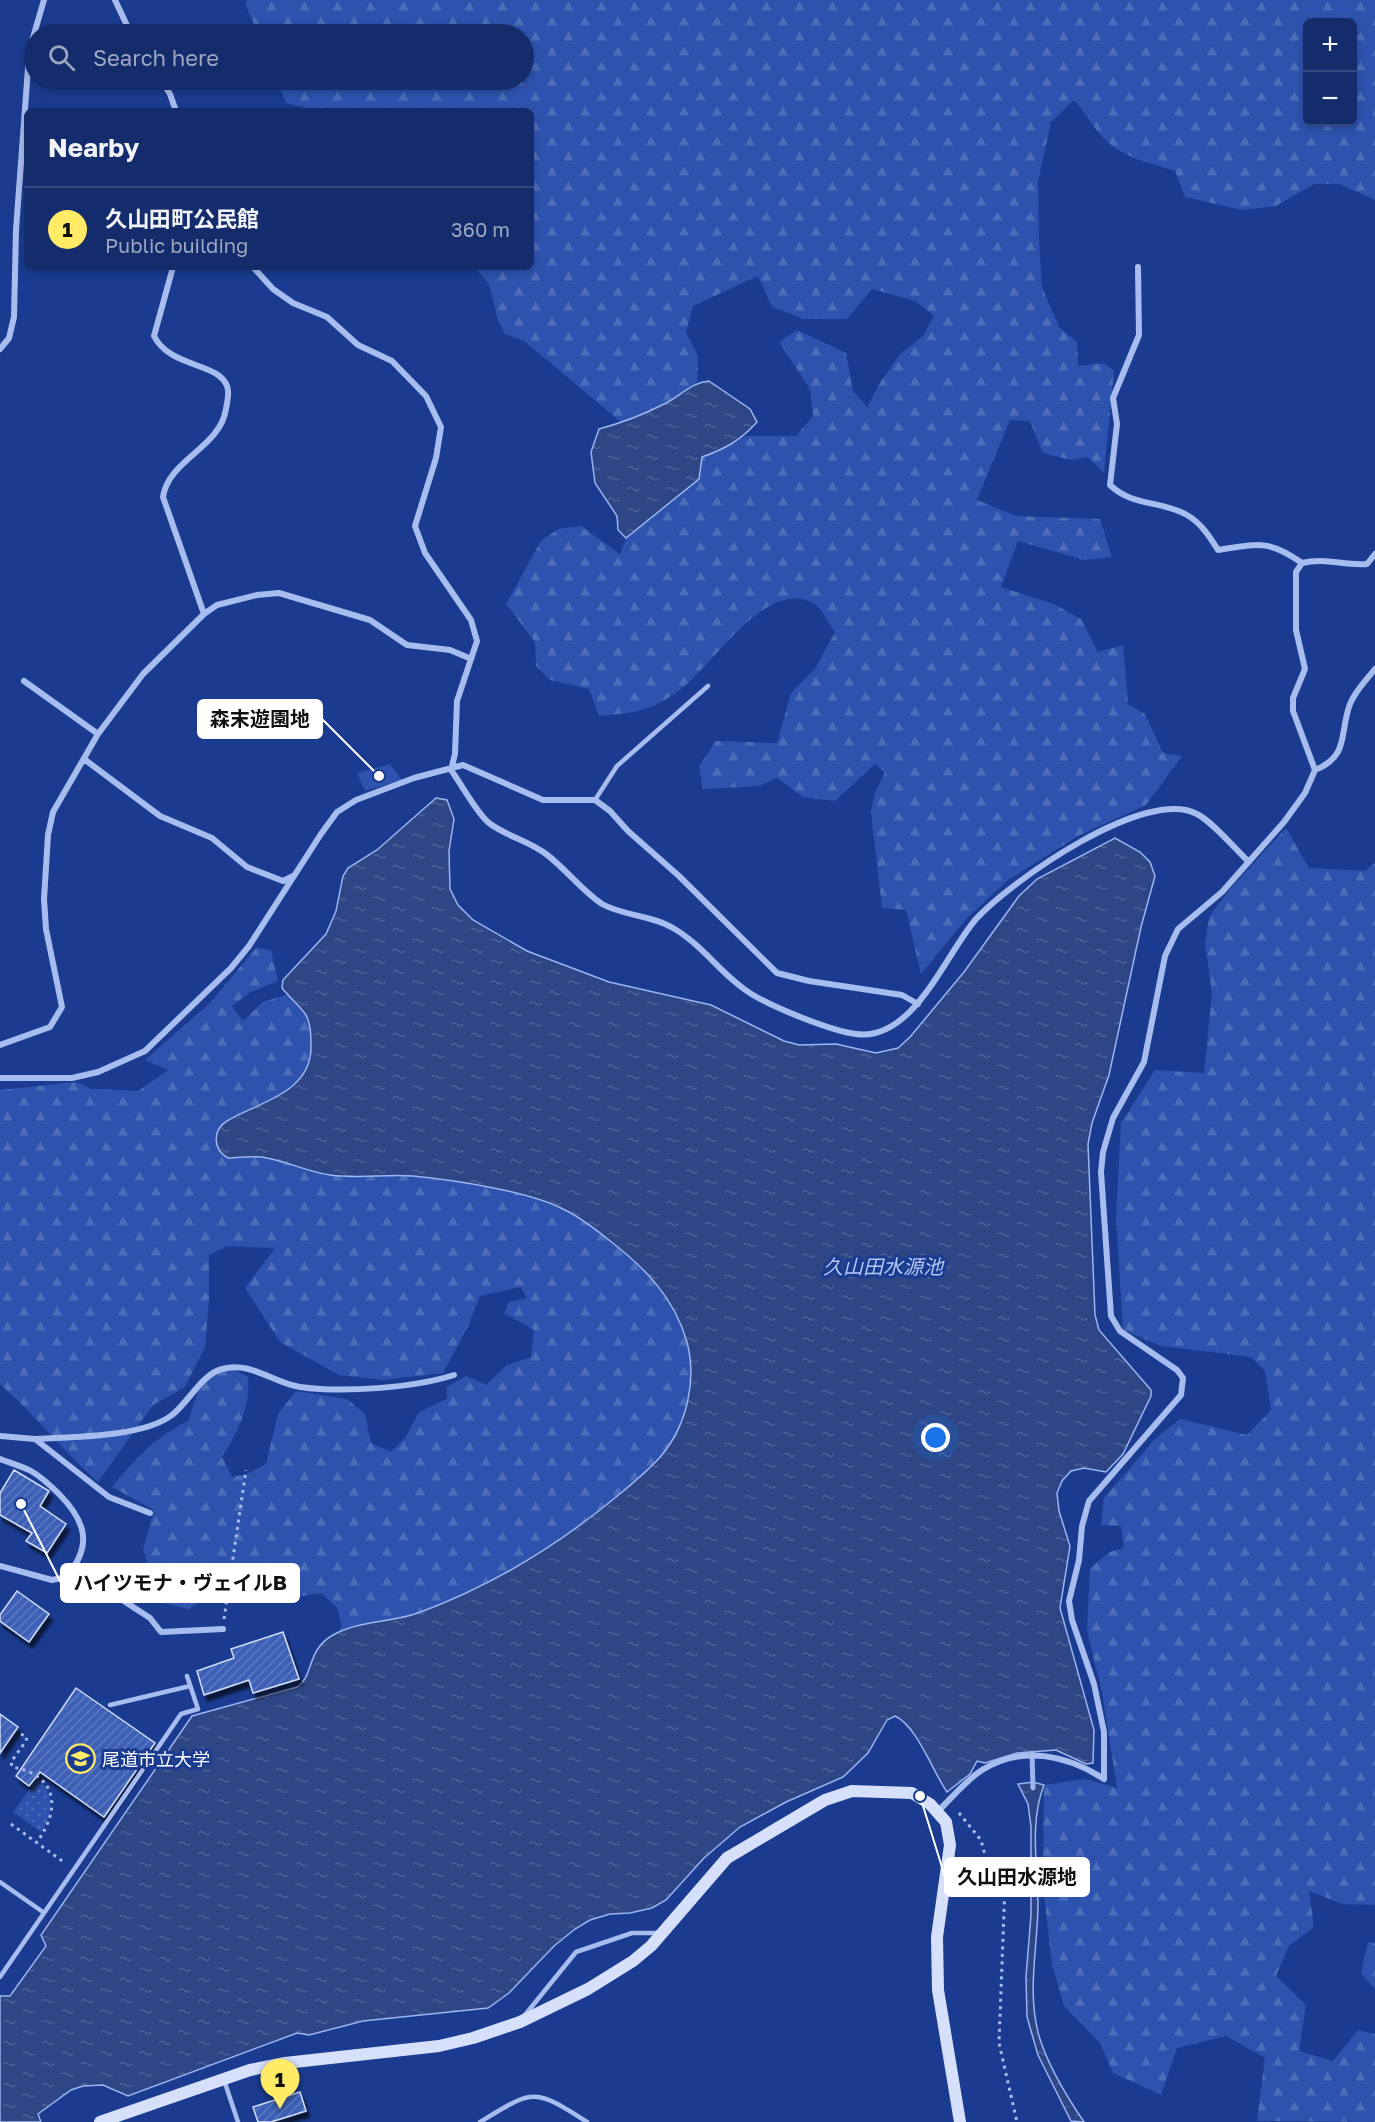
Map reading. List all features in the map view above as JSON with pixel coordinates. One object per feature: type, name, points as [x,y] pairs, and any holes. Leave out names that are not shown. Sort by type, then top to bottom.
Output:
[{"type":"street","points":[[37,24],[44,0]]},
{"type":"street","points":[[115,0],[126,24]]},
{"type":"street","points":[[25,108],[26,90]]},
{"type":"street","points":[[167,90],[175,108]]},
{"type":"street","points":[[0,349],[9,338],[14,317],[16,230],[24,122]]},
{"type":"street","points":[[1138,267],[1139,335],[1113,398],[1117,424],[1110,485],[1122,497],[1187,515],[1207,532],[1218,550],[1262,544],[1282,549],[1302,563]]},
{"type":"street","points":[[171,270],[154,336],[160,347],[172,357],[213,371],[227,385],[228,394],[225,414],[216,434],[165,485],[163,498],[204,614]]},
{"type":"street","points":[[256,270],[273,289],[286,298],[327,317],[358,345],[392,361],[426,396],[441,427],[436,458],[415,526],[425,553],[471,620],[477,641],[469,658],[457,701],[455,754],[452,770],[488,822],[545,854],[604,905],[645,916],[674,928],[753,995],[813,1021],[857,1034],[879,1032],[897,1024],[918,1004],[977,918],[1012,886],[1100,831],[1153,810],[1177,807],[1198,814],[1248,862]]},
{"type":"street","points":[[937,1812],[982,1770],[1017,1757],[1053,1756],[1087,1768],[1104,1779],[1104,1732],[1094,1684],[1072,1620],[1069,1600],[1079,1560],[1082,1526],[1089,1501],[1181,1395],[1183,1378],[1177,1370],[1120,1332],[1111,1316],[1101,1172],[1103,1152],[1113,1118],[1144,1062],[1165,956],[1178,929],[1222,892],[1291,813],[1305,794],[1315,770],[1293,711],[1293,698],[1305,669],[1296,630],[1296,572],[1302,563],[1319,559],[1355,565],[1367,564],[1375,554]]},
{"type":"street","points":[[0,1045],[50,1027],[62,1007],[46,929],[44,899],[48,835],[53,812],[98,734],[143,674],[204,614],[218,605],[257,595],[279,593],[370,620],[407,645],[450,650],[469,658]]},
{"type":"street","points":[[1315,770],[1328,765],[1341,750],[1350,702],[1375,669]]},
{"type":"street","points":[[24,681],[98,734]]},
{"type":"street","points":[[84,759],[160,816],[212,838],[228,848],[247,867],[283,881],[293,876]]},
{"type":"street","points":[[0,1078],[72,1078],[98,1072],[145,1051],[231,968],[249,946],[337,812],[356,800],[414,778],[452,770],[463,765],[543,800],[595,800],[610,811],[628,831],[679,876],[777,973],[809,981],[902,995],[918,1004]]},
{"type":"street","points":[[0,1436],[35,1439],[148,1429],[173,1414],[220,1369],[243,1367],[297,1387],[325,1390],[429,1383],[454,1376]]},
{"type":"street","points":[[35,1439],[109,1497],[150,1513]]},
{"type":"street","points":[[0,1460],[30,1470],[45,1481],[75,1510],[84,1531],[82,1553],[66,1577],[52,1580],[0,1566]]},
{"type":"street","points":[[73,1569],[150,1617],[161,1632],[223,1629]]},
{"type":"street","points":[[100,2122],[223,2078],[285,2063],[439,2046],[519,2022],[588,1989],[633,1961],[662,1933],[727,1858],[825,1800],[852,1791],[912,1793],[946,1822],[950,1845],[937,1937],[938,1990],[960,2122]]},
{"type":"lane","points":[[595,800],[616,766],[708,686]]},
{"type":"lane","points":[[0,1977],[181,1714],[198,1709],[187,1676]]},
{"type":"lane","points":[[110,1705],[190,1686]]},
{"type":"lane","points":[[0,1882],[43,1912]]},
{"type":"lane","points":[[519,2022],[576,1952],[632,1933],[662,1933]]},
{"type":"lane","points":[[223,2078],[238,2122]]},
{"type":"lane","points":[[480,2122],[520,2097],[540,2095],[587,2122]]},
{"type":"path","points":[[223,1629],[246,1470]]},
{"type":"path","points":[[21,1734],[27,1737],[26,1741],[11,1762],[12,1767],[38,1777],[49,1789],[52,1799],[50,1821],[37,1842]]},
{"type":"path","points":[[949,1801],[981,1840],[990,1874],[1005,1885],[999,2043],[1017,2122]]},
{"type":"path","points":[[11,1824],[73,1869]]},
{"type":"green space","points":[[247,0],[1375,0],[1375,200],[1339,184],[1314,184],[1276,206],[1242,210],[1185,197],[1175,171],[1116,149],[1093,126],[1074,100],[1051,122],[1038,182],[1042,287],[1059,327],[1077,342],[1078,366],[1104,363],[1114,371],[1104,473],[1088,457],[1071,460],[1043,453],[1030,421],[1010,420],[977,500],[1017,516],[1100,519],[1112,557],[1084,560],[1018,541],[1001,587],[1054,604],[1081,619],[1098,652],[1123,645],[1128,704],[1145,714],[1163,753],[1182,756],[1146,805],[1078,836],[1008,880],[967,918],[921,974],[906,910],[882,908],[871,812],[875,793],[885,772],[875,764],[835,801],[803,797],[777,778],[759,786],[703,789],[699,766],[716,741],[777,743],[791,693],[815,669],[835,632],[816,605],[794,598],[776,603],[757,614],[739,630],[676,693],[657,704],[639,710],[599,716],[589,689],[550,680],[536,666],[535,642],[506,604],[541,541],[558,529],[581,526],[620,554],[626,538],[699,479],[702,457],[722,450],[744,436],[796,436],[813,416],[810,389],[779,342],[797,330],[846,353],[853,391],[867,407],[900,354],[923,336],[934,316],[915,301],[872,289],[847,319],[803,319],[772,307],[758,276],[693,306],[686,332],[698,356],[697,383],[667,403],[622,423],[524,341],[505,334],[498,320],[489,284],[477,270],[534,270],[534,108],[307,108],[286,103],[280,90],[534,90],[534,24],[254,24],[246,6]]},
{"type":"green space","points":[[390,764],[402,780],[365,791],[357,773]]},
{"type":"green space","points":[[1286,828],[1309,868],[1365,871],[1375,863],[1375,1905],[1343,1904],[1309,1891],[1314,1927],[1289,1946],[1276,1976],[1306,2005],[1299,2051],[1333,2061],[1358,2030],[1375,2034],[1375,2122],[1257,2121],[1265,2058],[1226,2036],[1177,2048],[1161,2095],[1113,2073],[1100,2043],[1064,2006],[1052,1965],[1044,1894],[1068,1883],[1043,1865],[1044,1785],[1085,1779],[1117,1788],[1102,1692],[1087,1631],[1090,1568],[1110,1552],[1124,1548],[1121,1526],[1101,1525],[1104,1498],[1155,1439],[1180,1419],[1247,1435],[1271,1410],[1265,1371],[1251,1357],[1161,1346],[1123,1330],[1116,1216],[1121,1123],[1155,1070],[1204,1073],[1212,993],[1205,943],[1209,917],[1230,889]]},
{"type":"green space","points":[[256,948],[271,950],[278,981],[249,993],[232,1006],[243,1021],[263,1002],[289,994],[289,982],[380,1153],[609,1216],[671,1292],[711,1396],[576,1560],[324,1653],[342,1627],[337,1608],[322,1593],[301,1596],[270,1586],[234,1600],[216,1593],[188,1609],[134,1596],[152,1574],[143,1550],[154,1510],[112,1487],[146,1450],[165,1434],[188,1421],[202,1380],[230,1368],[248,1377],[247,1398],[242,1419],[222,1457],[232,1477],[247,1474],[266,1464],[278,1414],[296,1391],[347,1399],[365,1414],[371,1443],[391,1452],[405,1438],[419,1412],[447,1399],[447,1387],[466,1376],[486,1385],[507,1365],[531,1357],[534,1330],[504,1313],[509,1302],[527,1298],[521,1287],[480,1296],[468,1326],[443,1373],[383,1380],[339,1375],[280,1342],[245,1288],[275,1248],[227,1246],[209,1255],[209,1300],[205,1347],[185,1387],[153,1405],[98,1482],[0,1384],[0,1090],[77,1082],[91,1089],[138,1091],[168,1070],[145,1060],[210,1003]]},
{"type":"green space","points":[[37,1779],[47,1790],[50,1804],[48,1818],[41,1832],[13,1812]]},
{"type":"green space","points":[[1368,1942],[1375,1943],[1375,1989],[1361,1973]]},
{"type":"water","points":[[709,381],[750,409],[757,422],[732,443],[702,457],[699,479],[626,538],[618,530],[617,516],[595,483],[591,452],[599,429],[648,412],[691,387]]},
{"type":"water","name":"久山田水源池","points":[[436,798],[447,800],[454,819],[449,851],[450,889],[458,905],[473,920],[527,951],[609,982],[711,1005],[784,1041],[799,1045],[836,1044],[876,1053],[898,1048],[910,1037],[964,972],[1019,896],[1037,879],[1115,838],[1140,852],[1150,862],[1155,876],[1141,927],[1109,1075],[1092,1123],[1088,1144],[1095,1315],[1099,1330],[1151,1390],[1151,1396],[1123,1454],[1106,1472],[1084,1468],[1071,1471],[1062,1481],[1057,1493],[1059,1511],[1070,1546],[1060,1608],[1094,1730],[1093,1763],[1086,1764],[1056,1750],[1017,1753],[985,1763],[977,1761],[970,1774],[947,1792],[917,1739],[903,1721],[895,1716],[887,1720],[868,1753],[843,1777],[786,1802],[740,1827],[704,1858],[666,1900],[652,1908],[630,1913],[610,1914],[590,1920],[575,1929],[554,1946],[509,1993],[488,2008],[363,2021],[309,2035],[297,2033],[128,2096],[103,2085],[83,2086],[71,2090],[38,2114],[41,2122],[0,2122],[0,1996],[10,1996],[46,1946],[41,1935],[192,1716],[297,1687],[306,1677],[318,1648],[333,1635],[364,1624],[418,1613],[445,1603],[497,1578],[547,1548],[594,1515],[661,1456],[677,1431],[688,1402],[691,1372],[687,1342],[666,1297],[635,1261],[598,1231],[563,1209],[530,1197],[490,1187],[413,1176],[330,1175],[262,1157],[228,1158],[219,1150],[216,1140],[222,1125],[293,1086],[309,1063],[311,1035],[309,1023],[304,1012],[282,988],[283,980],[326,934],[336,911],[343,876],[348,868],[377,850]]},
{"type":"water","points":[[1033,1782],[1044,1785],[1039,1800],[1035,1846],[1038,1908],[1033,1988],[1035,2020],[1053,2070],[1084,2122],[1071,2121],[1038,2055],[1027,2017],[1026,1977],[1031,1915],[1031,1827],[1028,1804],[1018,1784]]},
{"type":"building","points":[[14,1470],[49,1491],[40,1506],[66,1524],[47,1553],[26,1541],[32,1533],[0,1515],[0,1493]]},
{"type":"building","points":[[17,1591],[49,1614],[29,1642],[0,1621],[0,1615]]},
{"type":"building","points":[[283,1632],[299,1679],[253,1693],[249,1680],[204,1695],[197,1671],[234,1658],[231,1649]]},
{"type":"building","points":[[76,1688],[155,1743],[104,1817],[40,1772],[29,1786],[16,1776]]},
{"type":"building","points":[[0,1714],[18,1727],[0,1753]]},
{"type":"building","points":[[300,2092],[306,2111],[271,2122],[258,2122],[253,2107]]},
{"type":"waterway","points":[[1032,1753],[1033,1788]]},
{"type":"place","name":"森末遊園地","points":[[379,776]]},
{"type":"place","name":"ハイツモナ・ヴェイルB","points":[[21,1504]]},
{"type":"place","name":"尾道市立大学","points":[[81,1759]]},
{"type":"place","name":"久山田水源地","points":[[920,1796]]},
{"type":"place","name":"久山田町公民館","points":[[280,2109]]}]
